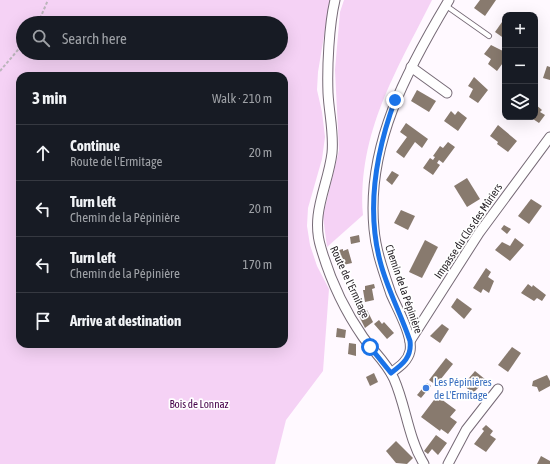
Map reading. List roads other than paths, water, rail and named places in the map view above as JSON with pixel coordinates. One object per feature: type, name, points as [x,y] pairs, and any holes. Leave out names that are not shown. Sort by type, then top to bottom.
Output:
[{"type":"street","name":"Route de l'Ermitage","points":[[336,0],[332,18],[328,83],[333,137],[332,154],[318,207],[318,236],[332,277],[349,313],[363,336],[391,373],[417,450],[424,464]]},
{"type":"street","name":"Chemin de la Pépinière","points":[[391,373],[401,365],[408,356],[410,341],[380,262],[373,213],[375,180],[383,137],[395,100],[411,67],[447,3]]},
{"type":"street","points":[[411,67],[447,93]]},
{"type":"street","name":"Impasse du Clos des Mûriers","points":[[410,341],[479,233],[550,136]]},
{"type":"street","points":[[448,464],[466,430],[498,389]]},
{"type":"lane","points":[[447,3],[490,36]]},
{"type":"place","name":"Les Pépinières de L'Ermitage","points":[[426,388]]},
{"type":"park label","name":"Bois de Lonnaz","points":[[199,404]]}]
